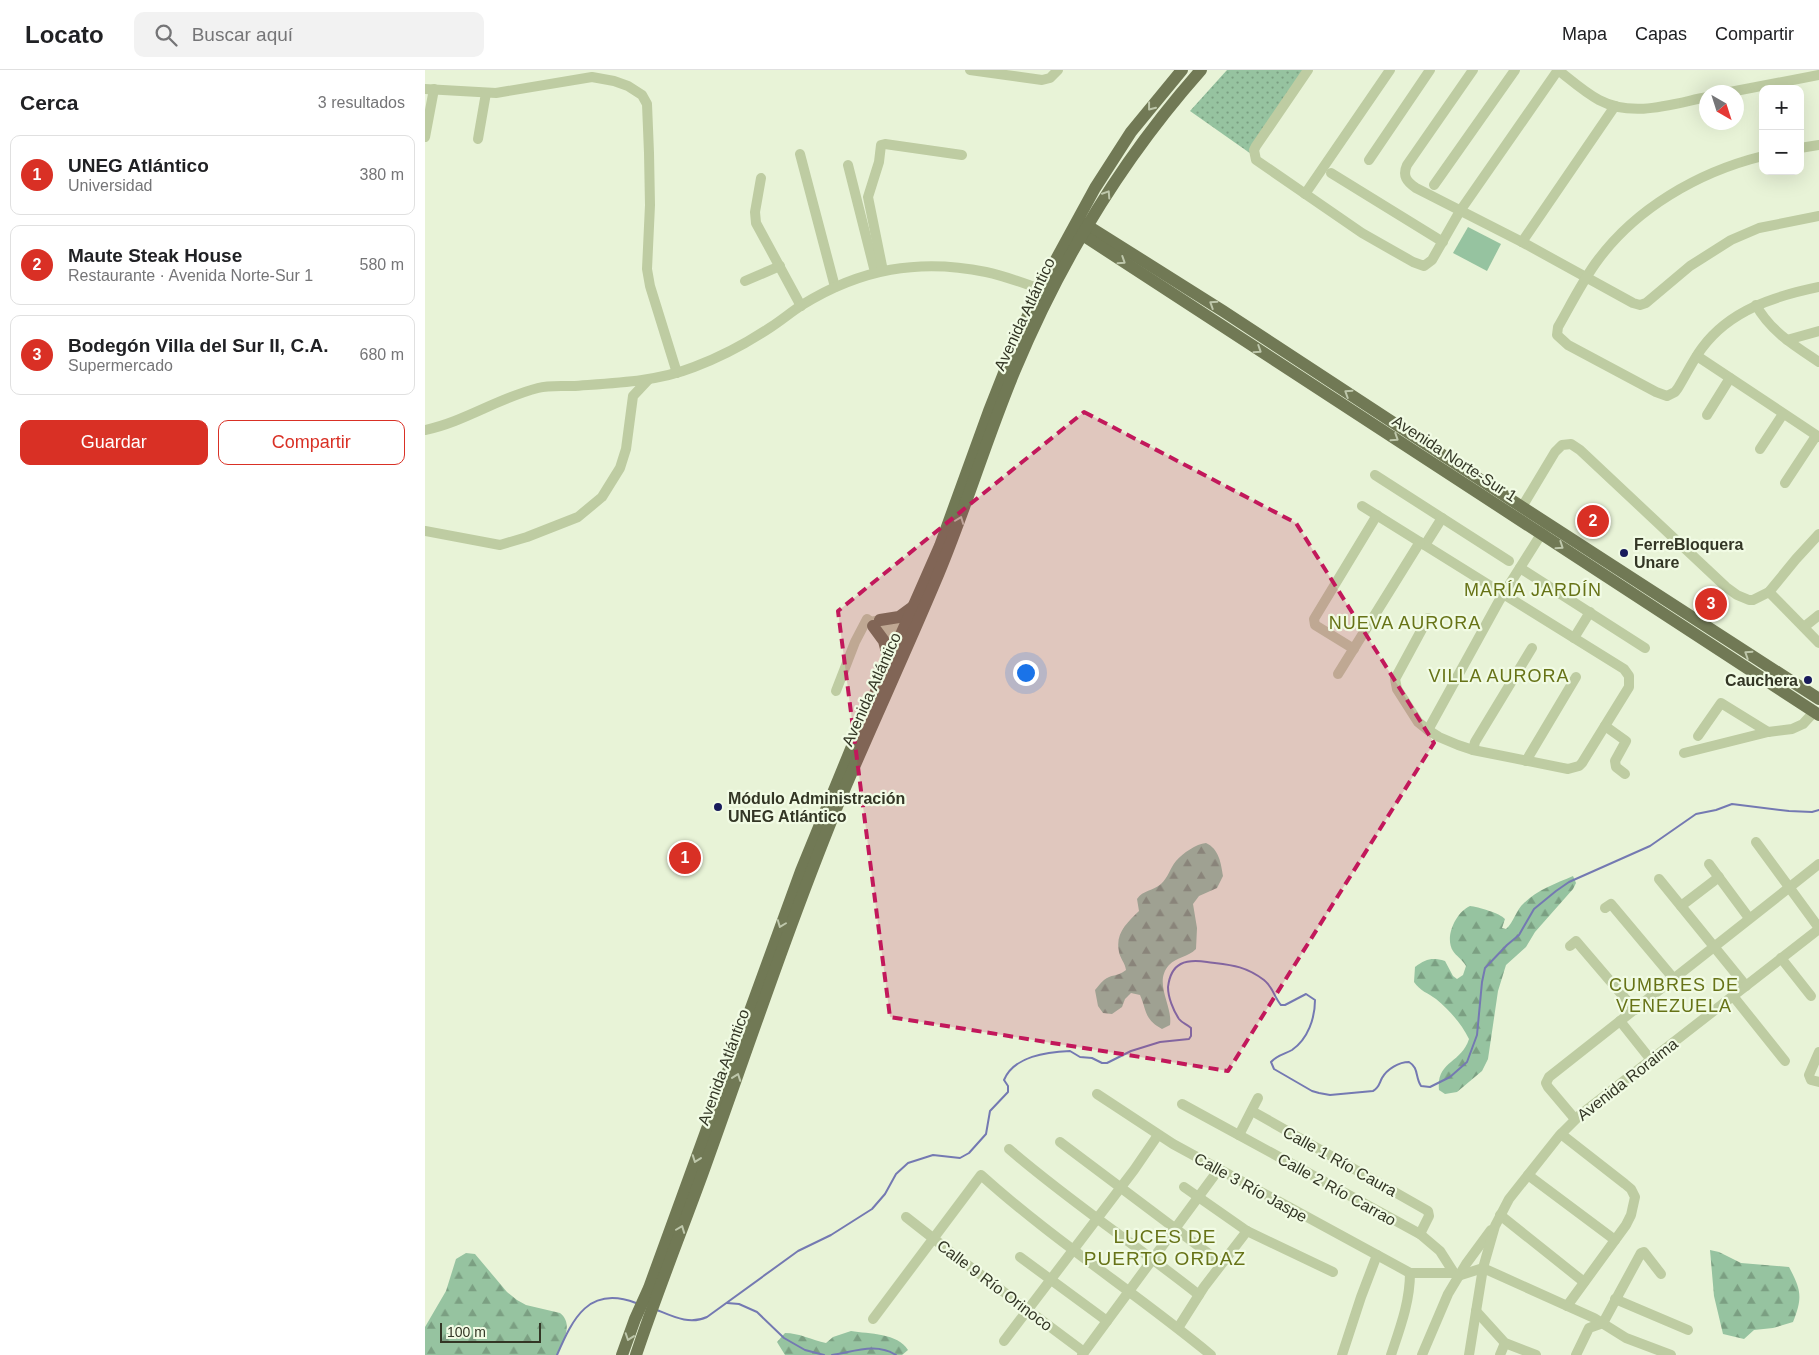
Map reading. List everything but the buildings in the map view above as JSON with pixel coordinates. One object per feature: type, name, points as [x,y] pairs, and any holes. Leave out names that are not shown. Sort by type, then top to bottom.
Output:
[{"type":"main road","name":"Avenida Atlántico","points":[[622,1355],[641,1321],[807,883],[907,635],[958,525],[1015,371],[1080,227],[1095,188],[1131,132],[1182,70]]},
{"type":"main road","name":"Avenida Atlántico","points":[[653,1290],[798,880],[889,660],[907,635],[914,606],[939,546],[1001,379],[1040,289],[1080,227],[1143,140],[1201,70]]},
{"type":"main road","name":"Avenida Norte-Sur 1","points":[[1080,227],[1223,311],[1522,507],[1545,528],[1817,714]]},
{"type":"main road","name":"Avenida Norte-Sur 1","points":[[1080,227],[1545,528],[1819,699]]},
{"type":"main road","points":[[889,660],[884,641],[875,622],[899,617],[914,606]]},
{"type":"main road","name":"Avenida Atlántico","points":[[635,1355],[641,1321]]},
{"type":"street","points":[[970,70],[1042,80],[1050,78],[1058,70]]},
{"type":"street","points":[[1308,70],[1254,150],[1256,160],[1362,233],[1425,266],[1432,260],[1460,211],[1558,70],[1589,94],[1615,106],[1642,109],[1699,98]]},
{"type":"street","points":[[1305,194],[1390,70]]},
{"type":"street","points":[[1369,160],[1430,70]]},
{"type":"street","points":[[1473,70],[1407,165],[1404,174],[1407,181],[1411,185],[1522,242],[1633,303],[1646,304],[1690,266],[1731,240],[1759,228],[1819,216]]},
{"type":"street","points":[[1435,184],[1515,70]]},
{"type":"street","points":[[1744,89],[1819,75]]},
{"type":"street","points":[[425,137],[429,89],[485,93],[592,77],[607,78],[637,91],[647,104],[650,205],[647,269],[649,286],[677,373]]},
{"type":"street","points":[[478,139],[485,93]]},
{"type":"street","points":[[1522,242],[1615,106]]},
{"type":"street","points":[[879,271],[868,197],[879,162],[881,145],[962,155]]},
{"type":"street","points":[[1804,148],[1819,146]]},
{"type":"street","points":[[800,154],[835,287]]},
{"type":"street","points":[[1759,157],[1725,167],[1696,180],[1667,197],[1638,219],[1600,257],[1585,278],[1558,327],[1557,335],[1563,342],[1656,392],[1667,396],[1675,392],[1697,356],[1717,331],[1737,316],[1756,305],[1779,296],[1819,287]]},
{"type":"street","points":[[848,165],[879,271]]},
{"type":"street","points":[[1331,173],[1443,242]]},
{"type":"street","points":[[761,178],[755,212],[756,223],[801,306]]},
{"type":"street","points":[[745,281],[780,266]]},
{"type":"street","points":[[425,430],[444,425],[496,402],[540,388],[648,380],[693,368],[735,349],[801,306],[835,287],[879,271],[909,267],[957,268],[988,273],[1040,289]]},
{"type":"street","points":[[1756,305],[1765,318],[1787,340],[1819,362]]},
{"type":"street","points":[[1787,340],[1819,331]]},
{"type":"street","points":[[1697,356],[1818,436],[1785,483]]},
{"type":"street","points":[[1707,415],[1730,378]]},
{"type":"street","points":[[425,531],[500,545],[527,537],[578,517],[602,497],[620,468],[626,450],[633,396],[648,380]]},
{"type":"street","points":[[1760,449],[1783,414]]},
{"type":"street","points":[[1522,507],[1555,452],[1562,444],[1571,444],[1580,450],[1720,581],[1737,595],[1749,600],[1769,592],[1819,534]]},
{"type":"street","points":[[1375,475],[1509,561]]},
{"type":"street","points":[[1362,506],[1624,669],[1629,676],[1629,687],[1582,764],[1568,770],[1473,750],[1449,742],[1422,726],[1395,683],[1395,679],[1428,618]]},
{"type":"street","points":[[1354,648],[1315,625],[1314,619],[1377,515]]},
{"type":"street","points":[[1338,674],[1422,544],[1442,518]]},
{"type":"street","points":[[1428,730],[1504,594],[1545,528]]},
{"type":"street","points":[[1520,568],[1645,648]]},
{"type":"street","points":[[1769,592],[1819,643]]},
{"type":"street","points":[[1574,638],[1590,612]]},
{"type":"street","points":[[1804,627],[1819,615]]},
{"type":"street","points":[[836,691],[855,642],[867,619],[907,635]]},
{"type":"street","points":[[1473,750],[1475,742],[1532,648]]},
{"type":"street","points":[[1526,760],[1576,677]]},
{"type":"street","points":[[1698,736],[1721,703],[1768,732]]},
{"type":"street","points":[[1684,754],[1768,732],[1799,727],[1817,714]]},
{"type":"street","points":[[1605,726],[1626,741],[1615,761],[1619,770],[1625,774]]},
{"type":"street","points":[[1756,842],[1819,928]]},
{"type":"street","points":[[1709,864],[1749,918]]},
{"type":"street","points":[[1575,1120],[1548,1088],[1546,1083],[1549,1077],[1819,864]]},
{"type":"street","points":[[1681,906],[1719,877]]},
{"type":"street","points":[[1659,880],[1746,986]]},
{"type":"street","points":[[1605,908],[1611,904],[1674,979]]},
{"type":"street","name":"Avenida Roraima","points":[[1471,1352],[1483,1268],[1495,1226],[1509,1199],[1561,1134],[1575,1120],[1819,928]]},
{"type":"street","points":[[1570,946],[1576,941],[1635,1010]]},
{"type":"street","points":[[1781,958],[1811,996]]},
{"type":"street","points":[[1733,996],[1785,1061]]},
{"type":"street","points":[[1620,1021],[1651,1060]]},
{"type":"street","points":[[1819,1052],[1809,1075],[1811,1080],[1819,1082]]},
{"type":"street","name":"Calle 3 Río Jaspe","points":[[1097,1094],[1158,1134],[1219,1169],[1410,1273]]},
{"type":"street","points":[[1239,1135],[1258,1098]]},
{"type":"street","name":"Calle 2 Río Carrao","points":[[1182,1104],[1420,1234],[1440,1251],[1457,1274]]},
{"type":"street","name":"Calle 1 Río Caura","points":[[1252,1112],[1428,1211],[1429,1216],[1420,1234]]},
{"type":"street","points":[[1004,1341],[1145,1155],[1158,1134]]},
{"type":"street","points":[[1561,1134],[1625,1184],[1633,1193],[1634,1207],[1615,1240],[1567,1306]]},
{"type":"street","points":[[1060,1142],[1221,1263]]},
{"type":"street","points":[[1009,1149],[1053,1186],[1199,1295]]},
{"type":"street","points":[[1083,1354],[1219,1169]]},
{"type":"street","points":[[873,1319],[981,1175],[1008,1199],[1129,1290],[1211,1355]]},
{"type":"street","points":[[1528,1175],[1615,1240]]},
{"type":"street","points":[[1184,1187],[1247,1231],[1333,1272]]},
{"type":"street","points":[[1500,1215],[1584,1282]]},
{"type":"street","name":"Calle 9 Río Orinoco","points":[[906,1217],[981,1276],[1029,1310],[1083,1354]]},
{"type":"street","points":[[1422,1355],[1457,1274],[1495,1226]]},
{"type":"street","points":[[1178,1328],[1221,1263],[1247,1231]]},
{"type":"street","points":[[1576,1355],[1589,1328],[1603,1323],[1642,1252],[1661,1274]]},
{"type":"street","points":[[1342,1355],[1377,1256]]},
{"type":"street","points":[[1020,1257],[1107,1321]]},
{"type":"street","points":[[1391,1355],[1405,1312],[1410,1290],[1410,1273],[1457,1274],[1483,1268],[1603,1323],[1626,1338],[1667,1354]]},
{"type":"street","points":[[1615,1299],[1688,1330]]},
{"type":"street","points":[[1476,1312],[1505,1343],[1536,1355]]},
{"type":"street","points":[[1500,1355],[1505,1343]]},
{"type":"highlighted area","points":[[1084,412],[1296,523],[1434,743],[1228,1071],[890,1017],[838,611]]},
{"type":"green space","points":[[1227,70],[1308,70],[1254,156],[1190,111]]},
{"type":"green space","points":[[1468,227],[1501,244],[1487,271],[1453,253]]},
{"type":"green space","points":[[1206,843],[1217,853],[1223,876],[1217,888],[1199,896],[1193,904],[1197,928],[1196,949],[1190,954],[1172,962],[1165,972],[1163,987],[1169,1010],[1170,1025],[1162,1029],[1152,1022],[1140,995],[1131,993],[1125,999],[1122,1007],[1112,1014],[1103,1013],[1098,1006],[1095,990],[1107,978],[1126,970],[1118,945],[1123,929],[1139,911],[1137,899],[1142,894],[1161,884],[1182,855],[1194,847]]},
{"type":"green space","points":[[1573,876],[1576,883],[1573,889],[1535,932],[1526,947],[1506,965],[1498,991],[1488,1059],[1482,1071],[1457,1092],[1445,1094],[1439,1090],[1441,1073],[1461,1053],[1469,1039],[1450,1013],[1414,982],[1415,967],[1429,960],[1445,961],[1453,976],[1457,979],[1463,975],[1466,966],[1453,951],[1450,939],[1456,919],[1465,909],[1470,906],[1499,915],[1505,919],[1502,928],[1506,929],[1521,906],[1529,898],[1547,887]]},
{"type":"green space","points":[[1710,1250],[1719,1252],[1741,1263],[1789,1267],[1799,1294],[1798,1306],[1793,1322],[1773,1328],[1754,1330],[1744,1339],[1723,1334],[1714,1296]]},
{"type":"green space","points":[[466,1253],[475,1254],[507,1292],[517,1300],[526,1305],[560,1313],[564,1317],[567,1328],[557,1355],[425,1355],[425,1327],[446,1291],[456,1259]]},
{"type":"green space","points":[[851,1331],[890,1337],[903,1344],[908,1350],[902,1355],[785,1355],[777,1342],[785,1333],[790,1333],[826,1343],[833,1337]]},
{"type":"waterway","points":[[657,1310],[688,1320],[707,1317],[798,1251],[831,1235],[872,1209],[885,1194],[896,1174],[908,1163],[933,1155],[960,1158],[969,1153],[986,1134],[990,1111],[1008,1092],[1008,1086],[1004,1080],[1015,1065],[1042,1054],[1070,1051],[1080,1057],[1092,1058],[1102,1063],[1107,1063],[1131,1051],[1160,1042],[1189,1039],[1191,1028],[1180,1020],[1171,1003],[1168,991],[1172,972],[1181,964],[1199,961],[1230,965],[1250,971],[1267,983],[1281,1005],[1285,1005],[1306,994],[1315,1000],[1312,1021],[1302,1040],[1292,1050],[1278,1056],[1271,1062],[1274,1069],[1312,1091],[1330,1095],[1373,1091],[1378,1087],[1382,1078],[1390,1069],[1401,1063],[1409,1062],[1416,1070],[1421,1086],[1430,1087],[1450,1077],[1467,1062],[1477,1035],[1485,968],[1519,935],[1534,909],[1556,891],[1569,882],[1650,846],[1696,814],[1732,804],[1789,811],[1812,812],[1819,810]]},
{"type":"waterway","points":[[557,1355],[569,1329],[585,1308],[606,1298],[636,1303]]},
{"type":"waterway","points":[[727,1303],[739,1304],[757,1312],[784,1338],[805,1350],[824,1355]]},
{"type":"waterway","points":[[832,1355],[872,1348],[888,1351],[896,1355]]},
{"type":"place","name":"Maute Steak House","points":[[1593,521]]},
{"type":"place","name":"FerreBloquera Unare","points":[[1624,553]]},
{"type":"place","name":"Bodegón Villa del Sur II, C.A.","points":[[1711,604]]},
{"type":"place","name":"Cauchera","points":[[1808,680]]},
{"type":"place","name":"Módulo Administración UNEG Atlántico","points":[[718,807]]},
{"type":"place","name":"UNEG Atlántico","points":[[685,858]]},
{"type":"district","name":"MARÍA JARDÍN","points":[[1533,590]]},
{"type":"district","name":"NUEVA AURORA","points":[[1405,623]]},
{"type":"district","name":"VILLA AURORA","points":[[1499,676]]},
{"type":"district","name":"CUMBRES DE VENEZUELA","points":[[1674,995]]},
{"type":"district","name":"LUCES DE PUERTO ORDAZ","points":[[1165,1247]]}]
